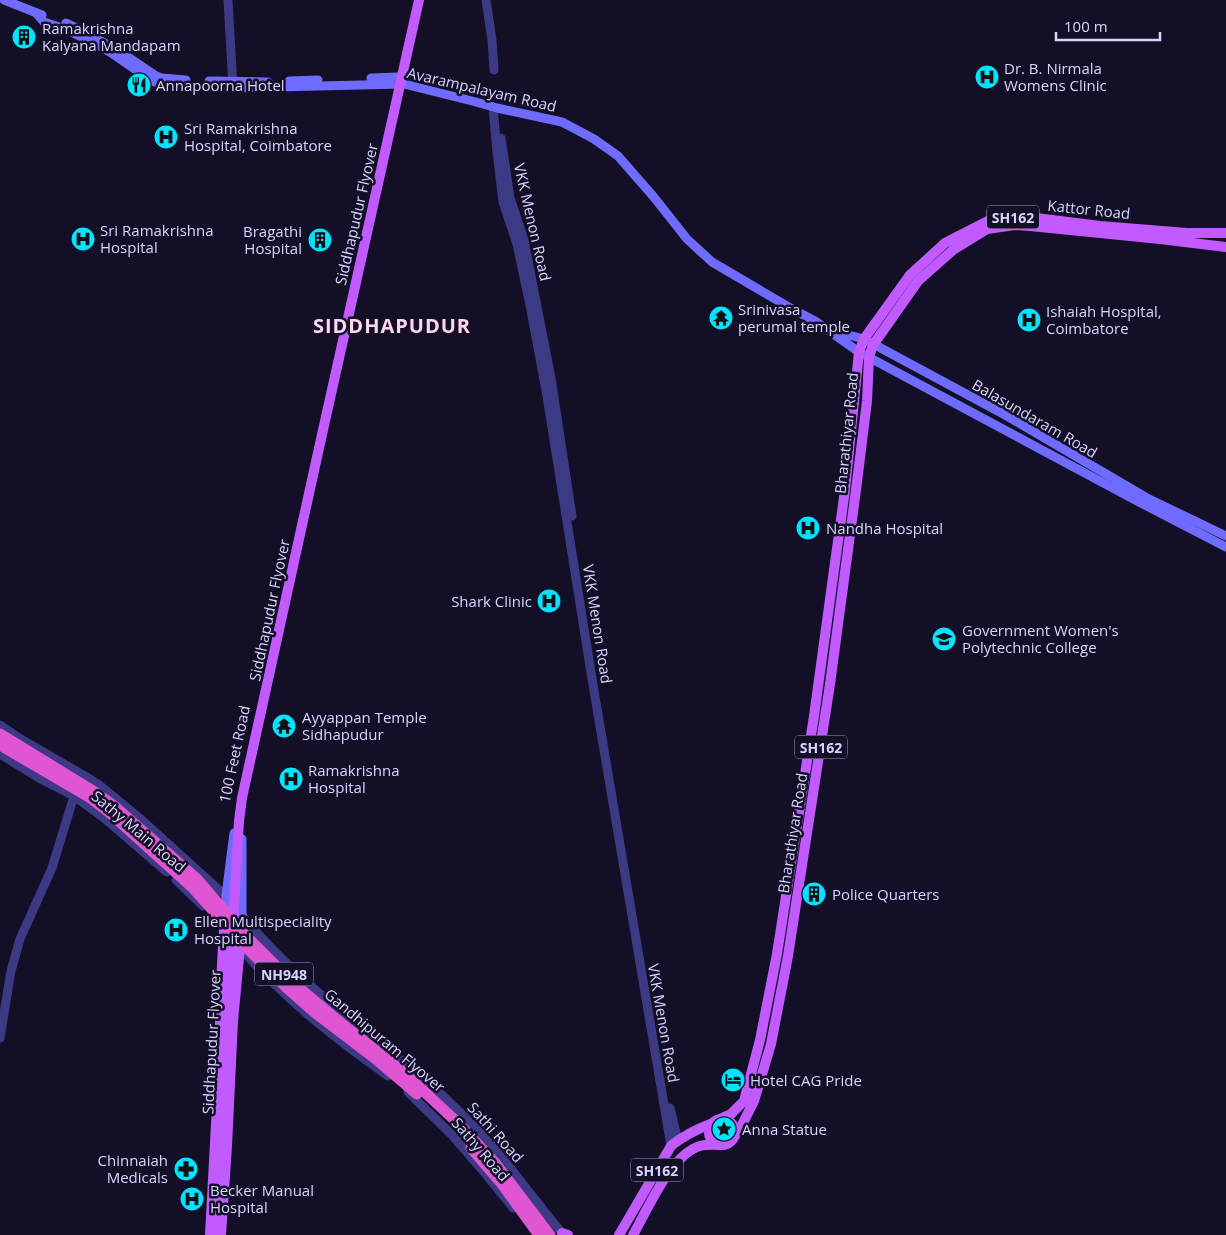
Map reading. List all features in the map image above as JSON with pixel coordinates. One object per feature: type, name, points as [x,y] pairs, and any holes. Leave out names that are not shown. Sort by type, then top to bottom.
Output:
[{"type":"highway","name":"Gandhipuram Flyover","points":[[0,734],[114,806],[198,880],[248,938],[292,982],[402,1071],[459,1124],[495,1163],[550,1235]]},
{"type":"highway","name":"Gandhipuram Flyover","points":[[0,745],[89,798],[110,813],[168,864],[194,888],[242,943],[288,989],[335,1029],[397,1077],[454,1129],[502,1184],[539,1235]]},
{"type":"main road","points":[[5,0],[94,36],[162,78],[233,85],[361,78],[400,81]]},
{"type":"main road","name":"Siddhapudur Flyover","points":[[215,1235],[224,1098],[228,986],[241,806],[321,439],[421,0]]},
{"type":"main road","name":"Avarampalayam Road","points":[[233,85],[400,81],[495,108],[562,122],[618,156],[687,239],[712,262],[815,321],[864,354]]},
{"type":"main road","name":"100 Feet Road","points":[[220,1235],[227,1146],[232,1021],[242,916],[242,830],[245,803],[344,353],[400,81]]},
{"type":"main road","name":"100 Feet Road","points":[[210,1235],[226,895],[239,798],[365,222],[400,81]]},
{"type":"main road","name":"Kattor Road","points":[[868,342],[910,275],[945,243],[988,221],[1020,216],[1186,234],[1226,234]]},
{"type":"main road","name":"Kattor Road","points":[[868,342],[918,280],[953,250],[987,229],[1015,225],[1030,226],[1226,247]]},
{"type":"main road","name":"Balasundaram Road","points":[[828,330],[868,342],[1007,416],[1147,498],[1226,536]]},
{"type":"main road","name":"Bharathiyar Road","points":[[717,1121],[731,1114],[744,1101],[760,1040],[777,954],[816,707],[864,354],[868,342]]},
{"type":"main road","name":"Balasundaram Road","points":[[864,354],[1138,502],[1226,547]]},
{"type":"main road","name":"Bharathiyar Road","points":[[728,1143],[741,1127],[754,1101],[771,1044],[788,956],[825,718],[851,529],[866,402],[864,354]]},
{"type":"main road","points":[[727,1119],[734,1126],[735,1136],[728,1143],[718,1144],[711,1138],[710,1127],[717,1121],[727,1119]]},
{"type":"main road","name":"SH162","points":[[619,1235],[674,1143],[695,1129],[717,1121]]},
{"type":"main road","name":"SH162","points":[[633,1235],[672,1167],[692,1150],[702,1146],[728,1143]]},
{"type":"street","points":[[228,0],[233,85]]},
{"type":"street","points":[[400,81],[415,0]]},
{"type":"street","points":[[400,81],[421,0]]},
{"type":"street","points":[[486,0],[494,70]]},
{"type":"street","name":"VKK Menon Road","points":[[495,108],[497,152],[503,202],[518,244],[547,396],[591,669],[674,1143]]},
{"type":"street","name":"Sathy Main Road","points":[[0,725],[98,784],[143,821],[226,895],[242,916]]},
{"type":"street","name":"Sathy Main Road","points":[[0,754],[74,796],[103,816],[178,881],[224,928]]},
{"type":"street","points":[[0,1038],[11,971],[20,939],[52,868],[74,796]]},
{"type":"street","name":"Sathi Road","points":[[242,916],[279,957],[315,990],[361,1029],[411,1067],[471,1123],[501,1156],[565,1234]]},
{"type":"street","name":"Sathy Road","points":[[224,928],[265,976],[300,1008],[348,1048],[401,1084],[452,1135],[512,1206],[532,1235]]},
{"type":"place","name":"Ramakrishna Kalyana Mandapam","points":[[24,37]]},
{"type":"place","name":"Dr. B. Nirmala Womens Clinic","points":[[987,77]]},
{"type":"place","name":"Annapoorna Hotel","points":[[139,85]]},
{"type":"place","name":"Sri Ramakrishna Hospital, Coimbatore","points":[[166,137]]},
{"type":"place","name":"Sri Ramakrishna Hospital","points":[[83,239]]},
{"type":"place","name":"Bragathi Hospital","points":[[320,240]]},
{"type":"place","name":"Srinivasa perumal temple","points":[[721,318]]},
{"type":"place","name":"Ishaiah Hospital, Coimbatore","points":[[1029,320]]},
{"type":"place","name":"Nandha Hospital","points":[[808,528]]},
{"type":"place","name":"Shark Clinic","points":[[549,601]]},
{"type":"place","name":"Government Women's Polytechnic College","points":[[944,639]]},
{"type":"place","name":"Ayyappan Temple Sidhapudur","points":[[284,726]]},
{"type":"place","name":"Ramakrishna Hospital","points":[[291,779]]},
{"type":"place","name":"Police Quarters","points":[[814,894]]},
{"type":"place","name":"Ellen Multispeciality Hospital","points":[[176,930]]},
{"type":"place","name":"Hotel CAG Pride","points":[[733,1080]]},
{"type":"place","name":"Anna Statue","points":[[724,1129]]},
{"type":"place","name":"Chinnaiah Medicals","points":[[186,1169]]},
{"type":"place","name":"Becker Manual Hospital","points":[[192,1199]]},
{"type":"district","name":"SIDDHAPUDUR","points":[[392,325]]}]
